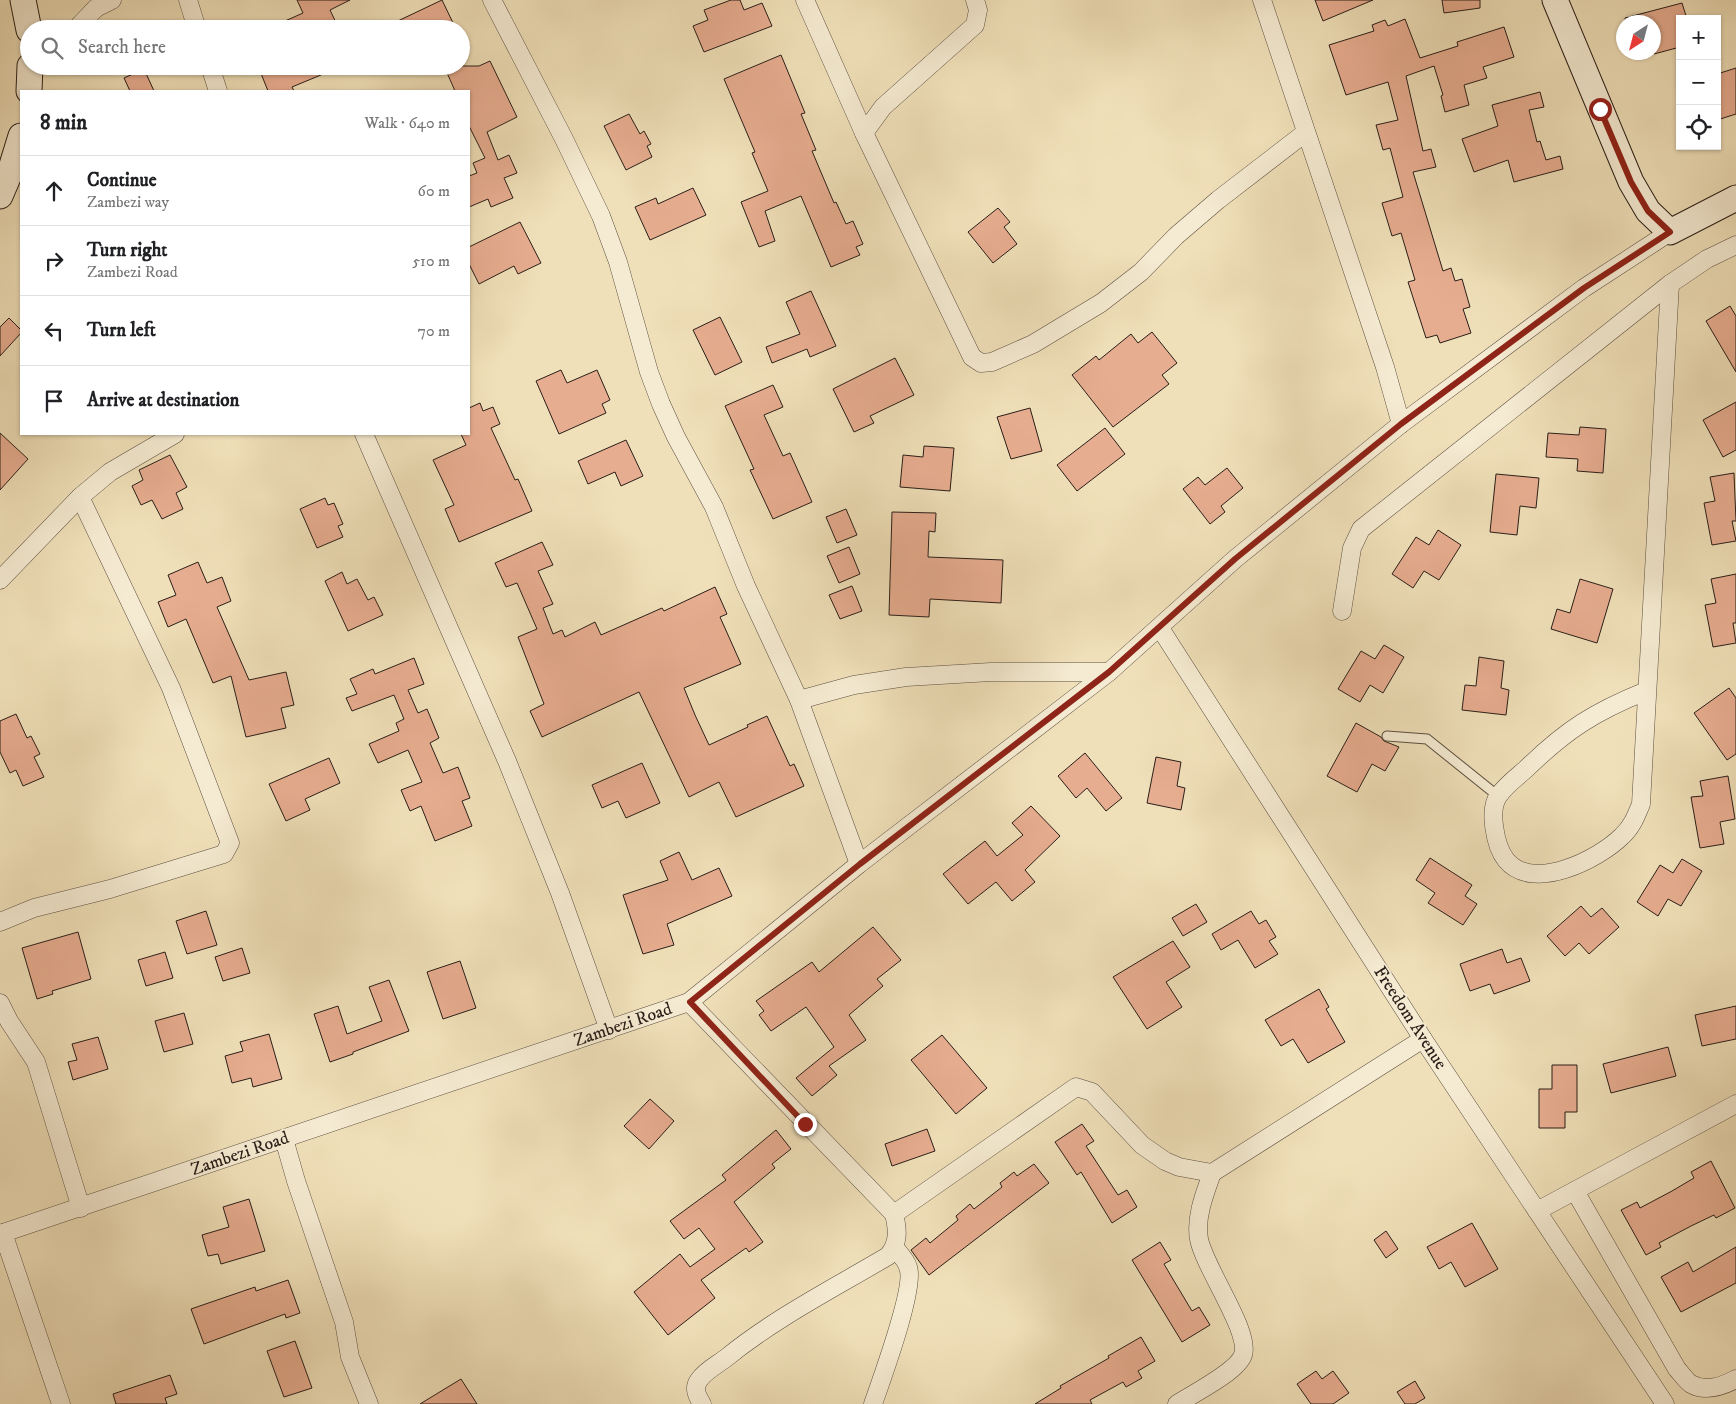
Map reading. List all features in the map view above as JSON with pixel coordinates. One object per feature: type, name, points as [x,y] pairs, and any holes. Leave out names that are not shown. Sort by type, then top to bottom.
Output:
[{"type":"main road","points":[[23,0],[27,20]]},
{"type":"main road","points":[[1555,0],[1631,182],[1648,211],[1670,232],[1736,198]]},
{"type":"main road","points":[[29,90],[30,75]]},
{"type":"main road","points":[[3,182],[20,139]]},
{"type":"street","points":[[85,20],[96,8],[112,0]]},
{"type":"street","points":[[188,0],[194,20]]},
{"type":"street","points":[[492,0],[564,139],[601,216],[618,262],[649,372],[661,404],[676,437],[714,507],[750,594],[800,700],[860,864]]},
{"type":"street","points":[[805,0],[864,133],[972,357],[981,363],[992,362],[1032,344],[1101,303],[1141,272],[1176,236],[1218,200],[1305,133]]},
{"type":"street","points":[[864,133],[883,107],[975,25],[978,10],[975,0]]},
{"type":"street","points":[[1262,0],[1385,367],[1401,424]]},
{"type":"street","points":[[213,75],[218,90]]},
{"type":"street","name":"Zambezi Road","points":[[2,1233],[690,1002],[860,864],[1109,672],[1235,559],[1401,424],[1584,288],[1670,232]]},
{"type":"street","points":[[1342,610],[1352,548],[1362,529],[1670,284],[1707,259],[1736,245]]},
{"type":"street","points":[[1646,691],[1588,717],[1552,744],[1498,796],[1493,811],[1497,839],[1506,860],[1519,869],[1531,873],[1564,870],[1584,863],[1604,851],[1623,836],[1634,821],[1641,804],[1646,746],[1646,691],[1670,284]]},
{"type":"street","points":[[0,580],[80,497],[110,472],[173,435]]},
{"type":"street","points":[[364,435],[507,761],[560,893],[609,1030]]},
{"type":"street","points":[[0,922],[34,908],[110,889],[224,854],[230,843],[171,688],[80,497]]},
{"type":"street","name":"Freedom Avenue","points":[[1160,628],[1423,1039],[1665,1404]]},
{"type":"street","points":[[800,700],[854,685],[906,677],[1034,671],[1109,672]]},
{"type":"street","points":[[690,1002],[894,1214],[898,1234],[895,1248],[888,1256],[739,1348],[699,1379],[696,1387],[697,1397],[702,1404]]},
{"type":"street","points":[[0,1003],[9,1022],[36,1062],[81,1208]]},
{"type":"street","points":[[1177,1404],[1236,1366],[1244,1354],[1244,1344],[1232,1312],[1206,1264],[1198,1238],[1201,1207],[1212,1173],[1423,1039]]},
{"type":"street","points":[[894,1214],[1076,1088],[1092,1092],[1142,1145],[1165,1161],[1178,1166],[1212,1173]]},
{"type":"street","points":[[1537,1211],[1736,1104]]},
{"type":"street","points":[[284,1139],[296,1181],[344,1322],[350,1357],[358,1381],[369,1404]]},
{"type":"street","points":[[1575,1190],[1677,1369],[1691,1384],[1710,1388],[1724,1386],[1736,1379]]},
{"type":"street","points":[[2,1233],[61,1404]]},
{"type":"street","points":[[873,1404],[903,1308],[909,1274],[908,1266],[895,1248]]},
{"type":"lane","points":[[1387,736],[1427,739],[1498,796]]},
{"type":"building","points":[[297,0],[350,0],[330,10],[335,20],[287,20],[303,13]]},
{"type":"building","points":[[442,0],[452,20],[400,20]]},
{"type":"building","points":[[731,0],[740,0],[744,10],[762,3],[772,26],[704,52],[693,26],[708,20],[704,10]]},
{"type":"building","points":[[1315,0],[1373,0],[1323,21]]},
{"type":"building","points":[[1442,0],[1480,0],[1480,8],[1444,13]]},
{"type":"building","points":[[1682,3],[1686,15],[1676,15],[1676,48],[1661,52],[1661,15],[1636,15]]},
{"type":"building","points":[[1405,19],[1420,58],[1458,46],[1457,42],[1504,27],[1514,57],[1483,67],[1487,78],[1464,85],[1469,105],[1445,112],[1441,96],[1443,95],[1434,66],[1406,76],[1423,151],[1431,149],[1436,167],[1413,172],[1443,271],[1451,268],[1455,281],[1462,279],[1470,307],[1463,309],[1471,333],[1440,343],[1437,335],[1426,338],[1408,282],[1415,280],[1401,233],[1392,236],[1382,203],[1403,197],[1390,148],[1383,150],[1376,125],[1398,120],[1388,82],[1346,95],[1329,45],[1374,31],[1372,25],[1385,20],[1388,26]]},
{"type":"building","points":[[781,55],[805,113],[801,114],[816,150],[812,151],[834,203],[836,202],[846,224],[853,221],[863,244],[856,247],[860,255],[831,267],[801,196],[765,211],[775,241],[759,247],[741,202],[768,191],[752,153],[755,152],[724,79]]},
{"type":"building","points":[[490,61],[517,117],[487,132],[498,160],[509,155],[517,173],[504,178],[513,198],[491,207],[488,199],[470,207],[470,176],[477,173],[473,163],[485,158],[470,128],[470,90],[455,90],[448,75],[470,75],[470,66],[479,66]]},
{"type":"building","points":[[1736,68],[1736,114],[1721,119],[1721,105],[1721,73]]},
{"type":"building","points":[[131,75],[147,75],[154,90],[130,90],[124,78]]},
{"type":"building","points":[[262,75],[321,75],[292,87],[294,90],[268,90]]},
{"type":"building","points":[[1540,92],[1544,107],[1529,110],[1537,142],[1540,141],[1546,160],[1560,156],[1563,169],[1514,182],[1508,160],[1474,172],[1462,139],[1498,126],[1492,105]]},
{"type":"building","points":[[629,114],[640,134],[644,131],[651,144],[647,146],[652,157],[626,170],[604,126]]},
{"type":"building","points":[[693,188],[706,215],[650,240],[635,207],[656,198],[658,204]]},
{"type":"building","points":[[998,208],[1010,222],[1004,227],[1017,244],[993,263],[968,232]]},
{"type":"building","points":[[520,222],[541,263],[518,274],[514,266],[479,284],[470,266],[470,247]]},
{"type":"building","points":[[811,291],[836,346],[810,357],[807,349],[772,363],[766,347],[800,334],[786,302]]},
{"type":"building","points":[[1730,306],[1736,316],[1736,372],[1706,321]]},
{"type":"building","points":[[720,317],[742,362],[715,375],[693,330]]},
{"type":"building","points":[[9,318],[20,329],[20,334],[0,356],[0,327]]},
{"type":"building","points":[[1152,332],[1177,363],[1162,375],[1169,384],[1113,427],[1072,375],[1096,356],[1099,360],[1131,334],[1138,343]]},
{"type":"building","points":[[895,358],[914,395],[870,416],[874,423],[854,432],[833,389]]},
{"type":"building","points":[[561,370],[567,383],[597,370],[610,400],[602,404],[606,413],[559,434],[536,381]]},
{"type":"building","points":[[773,385],[783,407],[764,415],[783,456],[790,453],[812,502],[773,519],[750,470],[754,469],[725,406]]},
{"type":"building","points":[[1736,402],[1736,450],[1723,457],[1703,420]]},
{"type":"building","points":[[480,403],[483,411],[493,407],[500,424],[491,428],[515,480],[518,479],[532,511],[459,542],[445,509],[454,505],[433,460],[466,445],[461,435],[470,435],[470,408]]},
{"type":"building","points":[[1030,408],[1042,451],[1011,459],[997,417]]},
{"type":"building","points":[[1580,427],[1606,429],[1603,473],[1577,471],[1578,459],[1546,457],[1548,433],[1579,435]]},
{"type":"building","points":[[1105,428],[1125,454],[1077,491],[1057,465]]},
{"type":"building","points":[[0,433],[28,459],[0,490]]},
{"type":"building","points":[[626,440],[643,476],[621,486],[615,472],[588,484],[578,461]]},
{"type":"building","points":[[924,446],[954,448],[950,491],[900,487],[903,455],[923,457]]},
{"type":"building","points":[[170,455],[187,487],[176,493],[183,509],[162,519],[152,500],[141,505],[132,486],[143,480],[139,470]]},
{"type":"building","points":[[1227,468],[1243,488],[1221,506],[1225,512],[1210,524],[1183,489],[1198,477],[1205,485]]},
{"type":"building","points":[[1734,473],[1736,521],[1732,521],[1736,541],[1712,545],[1704,503],[1715,501],[1710,477]]},
{"type":"building","points":[[1496,474],[1539,478],[1536,508],[1520,506],[1517,535],[1490,532]]},
{"type":"building","points":[[325,498],[328,505],[334,503],[343,524],[338,526],[343,537],[317,548],[300,509]]},
{"type":"building","points":[[846,509],[857,535],[837,543],[826,517]]},
{"type":"building","points":[[892,512],[936,513],[935,532],[929,531],[928,557],[1003,560],[1001,603],[930,599],[929,617],[889,615]]},
{"type":"building","points":[[1438,530],[1461,545],[1439,580],[1424,571],[1413,588],[1392,574],[1416,537],[1429,545]]},
{"type":"building","points":[[542,542],[553,565],[538,571],[553,604],[543,608],[553,634],[562,630],[565,637],[595,622],[601,635],[662,608],[664,611],[715,587],[727,614],[720,617],[741,664],[684,688],[695,715],[709,745],[767,716],[790,766],[794,764],[804,786],[736,817],[719,782],[689,797],[639,692],[542,737],[530,711],[544,704],[518,637],[537,629],[517,583],[506,587],[495,563]]},
{"type":"building","points":[[849,547],[860,574],[839,583],[827,556]]},
{"type":"building","points":[[198,562],[207,583],[222,577],[231,601],[217,607],[249,680],[286,672],[294,705],[281,708],[286,728],[246,737],[231,676],[213,683],[186,619],[168,627],[158,602],[176,595],[168,575]]},
{"type":"building","points":[[342,572],[347,584],[357,579],[368,600],[374,597],[383,615],[348,631],[325,581]]},
{"type":"building","points":[[1736,574],[1736,623],[1733,623],[1736,643],[1713,647],[1705,605],[1716,603],[1711,579]]},
{"type":"building","points":[[1580,579],[1613,589],[1597,643],[1551,629],[1557,609],[1570,613]]},
{"type":"building","points":[[852,586],[862,611],[840,619],[829,595]]},
{"type":"building","points":[[1384,645],[1404,657],[1383,693],[1370,685],[1360,702],[1338,689],[1361,651],[1375,659]]},
{"type":"building","points":[[1479,657],[1504,661],[1501,688],[1509,690],[1506,715],[1462,710],[1465,685],[1476,686]]},
{"type":"building","points":[[414,658],[424,684],[408,690],[418,713],[427,709],[439,738],[430,743],[443,773],[458,767],[470,798],[462,801],[472,826],[435,841],[421,806],[410,811],[401,790],[422,782],[408,750],[378,763],[369,744],[399,731],[396,723],[404,719],[394,695],[352,711],[346,698],[357,694],[350,679],[373,669],[375,674]]},
{"type":"building","points":[[1729,688],[1736,698],[1736,754],[1727,760],[1694,713]]},
{"type":"building","points":[[16,714],[27,738],[31,736],[40,754],[34,757],[44,777],[23,786],[16,770],[10,773],[0,752],[0,721]]},
{"type":"building","points":[[1356,723],[1381,737],[1384,741],[1399,747],[1385,771],[1372,764],[1357,792],[1327,776]]},
{"type":"building","points":[[1085,753],[1122,798],[1106,811],[1087,788],[1076,798],[1058,776]]},
{"type":"building","points":[[1156,757],[1181,762],[1177,786],[1185,788],[1181,810],[1147,803]]},
{"type":"building","points":[[329,758],[340,783],[305,799],[310,810],[286,821],[269,784]]},
{"type":"building","points":[[642,763],[660,803],[626,818],[618,801],[602,808],[592,785]]},
{"type":"building","points":[[1728,776],[1735,819],[1720,822],[1724,844],[1700,848],[1691,797],[1703,796],[1700,781]]},
{"type":"building","points":[[1031,806],[1060,836],[1025,870],[1035,882],[1012,901],[996,882],[968,904],[943,874],[985,841],[997,856],[1023,835],[1012,823]]},
{"type":"building","points":[[679,852],[692,880],[719,868],[732,896],[667,924],[674,945],[643,954],[623,895],[668,880],[660,861]]},
{"type":"building","points":[[1430,858],[1472,885],[1465,896],[1477,904],[1463,925],[1428,903],[1435,893],[1416,880]]},
{"type":"building","points":[[1682,859],[1702,871],[1681,906],[1668,899],[1658,916],[1637,902],[1660,865],[1673,873]]},
{"type":"building","points":[[1196,904],[1207,922],[1183,936],[1172,918]]},
{"type":"building","points":[[1581,906],[1591,917],[1602,908],[1619,927],[1589,954],[1579,943],[1565,956],[1547,936]]},
{"type":"building","points":[[206,911],[217,945],[187,954],[176,921]]},
{"type":"building","points":[[1251,911],[1259,924],[1266,920],[1276,937],[1269,941],[1278,954],[1255,968],[1238,940],[1221,950],[1212,934]]},
{"type":"building","points":[[873,927],[901,960],[877,979],[883,986],[849,1015],[866,1040],[829,1066],[837,1075],[812,1096],[796,1078],[834,1047],[806,1007],[771,1031],[759,1015],[764,1011],[756,1001],[812,962],[819,972]]},
{"type":"building","points":[[78,932],[91,979],[52,991],[53,994],[37,999],[22,948]]},
{"type":"building","points":[[1173,941],[1190,967],[1166,982],[1182,1007],[1147,1029],[1113,977]]},
{"type":"building","points":[[242,948],[250,973],[223,981],[215,957]]},
{"type":"building","points":[[1502,949],[1507,963],[1521,958],[1530,981],[1494,994],[1490,984],[1470,991],[1460,964]]},
{"type":"building","points":[[165,952],[173,978],[146,986],[138,960]]},
{"type":"building","points":[[460,961],[476,1008],[443,1019],[427,972]]},
{"type":"building","points":[[389,980],[409,1031],[330,1062],[314,1014],[338,1006],[347,1034],[382,1021],[369,987]]},
{"type":"building","points":[[1319,989],[1329,1007],[1326,1009],[1345,1042],[1308,1063],[1293,1039],[1281,1046],[1265,1020]]},
{"type":"building","points":[[1736,1006],[1736,1039],[1702,1046],[1695,1015]]},
{"type":"building","points":[[184,1013],[193,1044],[164,1052],[155,1021]]},
{"type":"building","points":[[269,1034],[282,1079],[253,1087],[251,1078],[232,1083],[225,1056],[243,1051],[240,1042]]},
{"type":"building","points":[[942,1035],[987,1088],[956,1114],[911,1060]]},
{"type":"building","points":[[98,1037],[108,1069],[73,1080],[68,1062],[77,1060],[72,1044]]},
{"type":"building","points":[[1668,1047],[1676,1076],[1611,1093],[1603,1064]]},
{"type":"building","points":[[1552,1065],[1577,1065],[1577,1112],[1565,1112],[1565,1128],[1539,1128],[1539,1089],[1552,1089]]},
{"type":"building","points":[[650,1099],[674,1121],[649,1149],[624,1126]]},
{"type":"building","points":[[1082,1124],[1094,1141],[1086,1146],[1118,1195],[1127,1190],[1137,1207],[1112,1223],[1081,1172],[1077,1175],[1055,1142]]},
{"type":"building","points":[[927,1129],[935,1151],[892,1166],[885,1144]]},
{"type":"building","points":[[776,1130],[791,1149],[772,1164],[775,1168],[734,1202],[763,1242],[749,1252],[746,1248],[701,1280],[715,1298],[668,1335],[634,1292],[680,1254],[690,1267],[715,1249],[699,1228],[684,1239],[670,1221],[726,1180],[722,1175]]},
{"type":"building","points":[[1711,1161],[1735,1208],[1716,1218],[1714,1215],[1691,1226],[1659,1243],[1661,1247],[1646,1255],[1621,1210],[1637,1202],[1640,1208],[1672,1191],[1694,1178],[1691,1172]]},
{"type":"building","points":[[1034,1164],[1049,1183],[929,1275],[911,1250],[926,1238],[930,1243],[958,1220],[956,1216],[970,1204],[974,1209],[1002,1187],[1000,1183],[1014,1172],[1017,1176]]},
{"type":"building","points":[[249,1199],[265,1251],[221,1264],[218,1254],[208,1256],[202,1235],[229,1227],[223,1207]]},
{"type":"building","points":[[1472,1223],[1498,1269],[1465,1287],[1451,1262],[1439,1269],[1427,1247]]},
{"type":"building","points":[[1386,1231],[1398,1249],[1386,1258],[1374,1240]]},
{"type":"building","points":[[1160,1242],[1171,1260],[1164,1264],[1192,1311],[1199,1307],[1210,1325],[1182,1342],[1132,1260]]},
{"type":"building","points":[[1736,1247],[1736,1283],[1681,1312],[1661,1277],[1688,1262],[1693,1272]]},
{"type":"building","points":[[288,1280],[300,1313],[286,1318],[285,1314],[204,1344],[191,1309],[255,1287],[256,1291]]},
{"type":"building","points":[[1141,1337],[1155,1361],[1138,1371],[1142,1378],[1126,1387],[1123,1382],[1090,1400],[1092,1404],[1035,1404],[1061,1388],[1060,1386]]},
{"type":"building","points":[[295,1341],[312,1388],[284,1397],[267,1351]]},
{"type":"building","points":[[1316,1371],[1322,1379],[1333,1371],[1349,1393],[1333,1404],[1311,1404],[1297,1384]]},
{"type":"building","points":[[170,1375],[177,1394],[165,1398],[167,1404],[116,1404],[113,1394]]},
{"type":"building","points":[[461,1379],[477,1404],[420,1404]]},
{"type":"building","points":[[1415,1381],[1425,1398],[1415,1404],[1405,1404],[1397,1392]]},
{"type":"route","points":[[805,1124],[690,1002],[860,864],[1109,672],[1235,559],[1401,424],[1584,288],[1670,232],[1648,211],[1631,182],[1600,109]]}]
